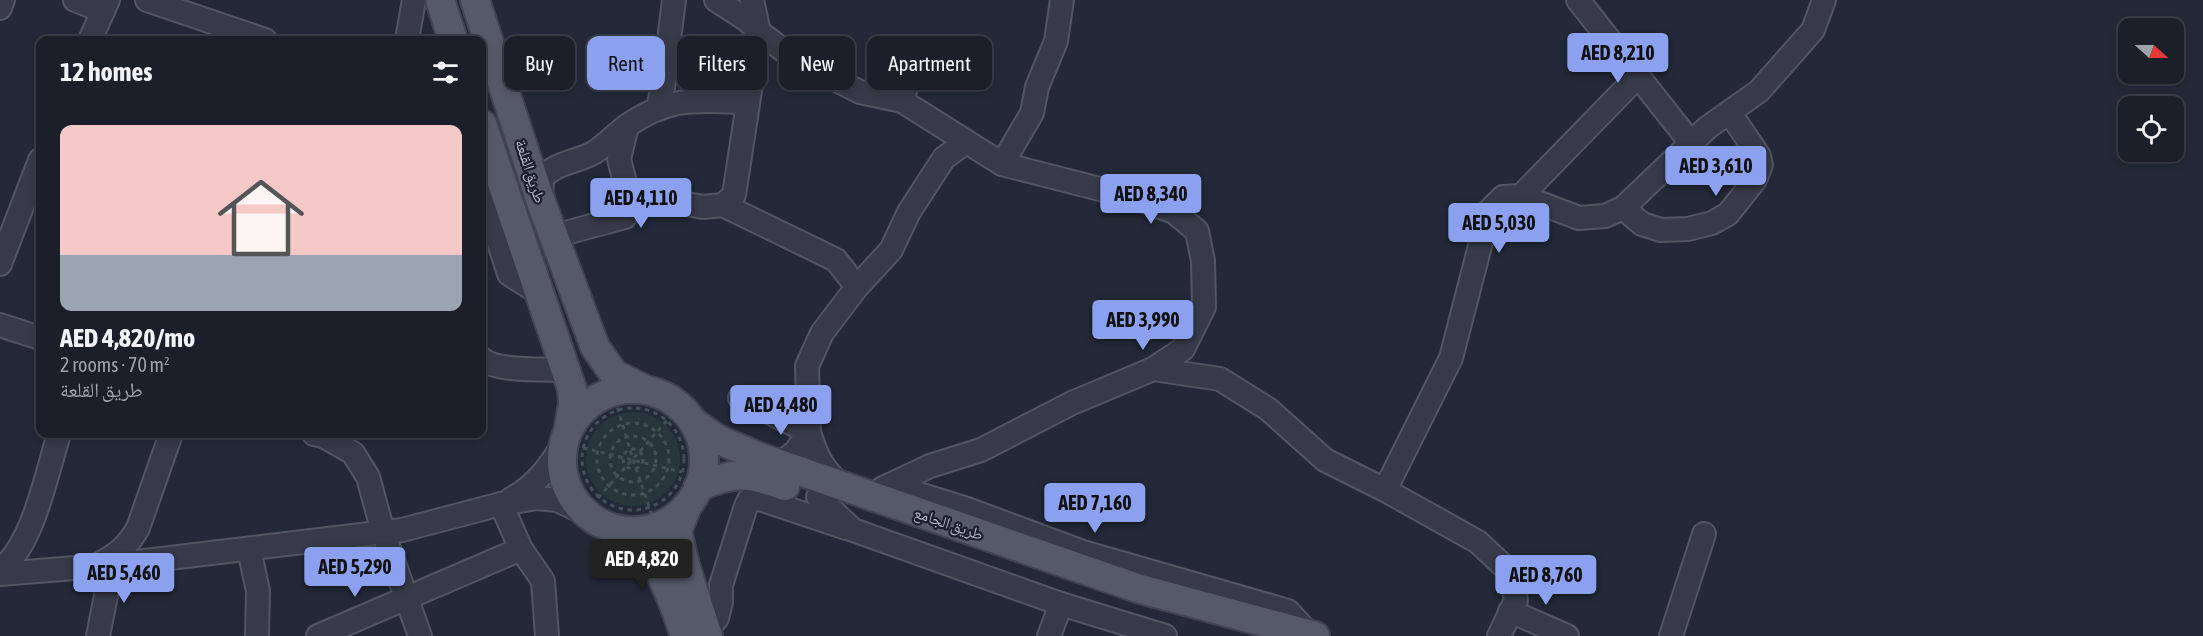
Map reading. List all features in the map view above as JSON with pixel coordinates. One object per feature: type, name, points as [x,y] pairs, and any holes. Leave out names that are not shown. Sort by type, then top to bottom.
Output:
[{"type":"main road","points":[[440,0],[452,36]]},
{"type":"main road","name":"طريق القلعة","points":[[475,0],[541,202],[595,348],[614,374],[642,388],[663,394],[681,417]]},
{"type":"main road","name":"طريق القلعة","points":[[486,136],[572,390],[572,439],[561,464],[564,482],[573,499],[592,505]]},
{"type":"main road","points":[[572,439],[582,409],[600,396],[616,401],[620,389],[642,388]]},
{"type":"main road","points":[[681,417],[702,444],[704,466],[692,486],[677,531],[685,565],[690,631]]},
{"type":"main road","name":"طريق الجامع","points":[[681,417],[717,439],[780,464],[830,492],[879,490],[1137,588],[1312,635]]},
{"type":"main road","name":"طريق الجامع","points":[[652,517],[675,517],[692,486],[737,475],[756,475],[830,492],[1131,606],[1241,636]]},
{"type":"main road","points":[[592,505],[599,523],[638,541],[650,557],[690,631]]},
{"type":"main road","points":[[615,529],[630,531],[652,517]]},
{"type":"street","points":[[0,8],[3,0]]},
{"type":"street","points":[[75,0],[105,5],[92,36]]},
{"type":"street","points":[[147,0],[213,32],[239,36]]},
{"type":"street","points":[[409,36],[414,0]]},
{"type":"street","points":[[490,0],[506,56],[501,80]]},
{"type":"street","points":[[723,205],[734,195],[759,32],[752,0]]},
{"type":"street","points":[[1002,164],[1032,113],[1037,87],[1056,41],[1062,0]]},
{"type":"street","points":[[1578,0],[1691,143]]},
{"type":"street","points":[[1385,490],[1452,358],[1489,211],[1503,197],[1521,196],[1579,218],[1605,216],[1623,208],[1707,128],[1759,92],[1813,30],[1824,0]]},
{"type":"street","points":[[726,2],[779,46]]},
{"type":"street","points":[[667,99],[677,4]]},
{"type":"street","points":[[750,91],[762,65],[775,57],[779,57]]},
{"type":"street","points":[[1521,196],[1638,76]]},
{"type":"street","points":[[855,89],[902,101],[1002,164],[1139,199],[1174,212],[1197,231],[1203,261],[1204,307],[1183,349],[1153,369],[1072,403],[981,450],[930,466],[879,490]]},
{"type":"street","points":[[902,101],[905,90]]},
{"type":"street","points":[[541,202],[542,178],[549,170],[595,152],[627,126],[667,99],[750,91]]},
{"type":"street","points":[[1623,208],[1642,224],[1661,230],[1688,229],[1712,223],[1728,214],[1755,180],[1761,165],[1759,156],[1730,113]]},
{"type":"street","points":[[554,236],[625,217],[631,206],[619,159],[627,126]]},
{"type":"street","points":[[939,126],[945,158]]},
{"type":"street","points":[[853,530],[830,492],[825,470],[817,456],[809,432],[807,366],[822,333],[857,287],[891,250],[909,212],[945,158],[966,142]]},
{"type":"street","points":[[595,152],[619,159]]},
{"type":"street","points":[[0,264],[36,170]]},
{"type":"street","points":[[629,193],[703,207],[723,205],[836,260],[857,287]]},
{"type":"street","points":[[486,202],[509,273],[539,293]]},
{"type":"street","points":[[0,325],[36,337]]},
{"type":"street","points":[[486,363],[511,368],[565,370]]},
{"type":"street","points":[[1153,369],[1220,379],[1268,409],[1325,460],[1385,490],[1478,542],[1511,573],[1516,600],[1499,636]]},
{"type":"street","points":[[740,398],[809,432]]},
{"type":"street","points":[[780,464],[796,451],[809,432]]},
{"type":"street","points":[[0,570],[10,562],[28,532],[58,438]]},
{"type":"street","points":[[98,636],[104,566],[130,542],[138,528],[170,438]]},
{"type":"street","points":[[333,438],[358,443],[383,532],[420,636]]},
{"type":"street","points":[[501,504],[526,491],[544,475],[572,439]]},
{"type":"street","points":[[0,574],[104,566],[402,530],[501,504],[537,498],[592,505]]},
{"type":"street","points":[[690,631],[717,618],[721,602],[721,585],[749,500],[760,499],[1061,604],[1165,636]]},
{"type":"street","points":[[501,504],[521,549],[543,581],[547,636]]},
{"type":"street","points":[[138,528],[147,549],[158,560]]},
{"type":"street","points":[[28,532],[29,545],[35,557],[48,570]]},
{"type":"street","points":[[1671,636],[1704,534]]},
{"type":"street","points":[[249,549],[258,591],[257,636]]},
{"type":"street","points":[[318,636],[521,549]]},
{"type":"street","points":[[1049,636],[1061,604]]},
{"type":"street","points":[[1510,611],[1567,636]]},
{"type":"path","points":[[572,439],[588,435],[606,416],[616,401]]},
{"type":"path","points":[[616,401],[631,408],[681,417]]},
{"type":"path","points":[[616,401],[652,517]]},
{"type":"path","points":[[592,505],[657,432],[681,417]]},
{"type":"path","points":[[681,417],[678,435],[692,486]]},
{"type":"path","points":[[641,423],[657,432],[665,443],[669,455],[668,468],[663,479],[655,488],[644,494],[626,495],[609,486],[598,470],[597,451],[606,434],[622,424],[641,423]]},
{"type":"path","points":[[626,437],[638,437],[648,442],[656,457],[655,465],[646,477],[640,481],[628,482],[618,476],[611,466],[610,454],[616,444],[626,437]]},
{"type":"path","points":[[572,439],[597,451],[668,468],[692,486]]},
{"type":"path","points":[[572,439],[590,487],[592,505]]},
{"type":"path","points":[[630,449],[640,452]]},
{"type":"path","points":[[630,449],[622,457],[622,463],[626,467],[636,469]]},
{"type":"path","points":[[640,452],[643,463]]},
{"type":"path","points":[[636,469],[643,463]]},
{"type":"path","points":[[652,517],[675,487],[692,486]]},
{"type":"path","points":[[592,505],[610,504],[622,509],[636,510],[652,517]]},
{"type":"shaded area","points":[[633,412],[651,416],[666,426],[676,441],[680,459],[676,477],[666,492],[651,502],[633,506],[615,502],[600,492],[590,477],[586,459],[590,441],[600,426],[615,416]]}]
